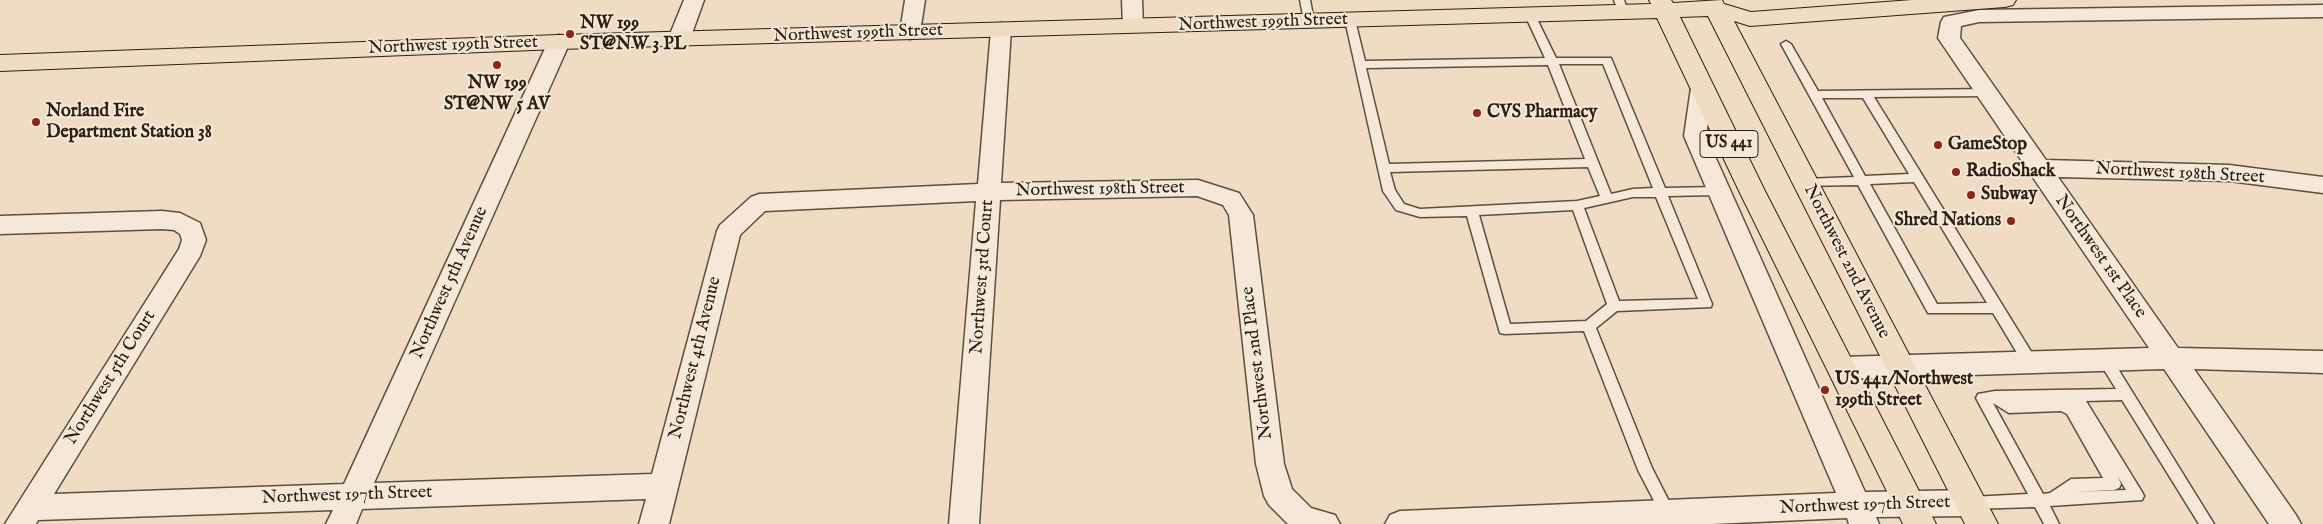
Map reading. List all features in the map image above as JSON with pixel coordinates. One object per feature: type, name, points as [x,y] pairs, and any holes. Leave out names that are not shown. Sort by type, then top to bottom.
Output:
[{"type":"main road","name":"Northwest 199th Street","points":[[0,63],[558,42],[1133,26],[1307,11],[1350,20],[1530,15],[1621,6],[1718,3],[1750,19],[2005,0]]},
{"type":"main road","name":"Northwest 2nd Avenue","points":[[1718,3],[1805,183],[1977,514]]},
{"type":"main road","name":"US 441","points":[[1662,6],[1752,192],[1915,513]]},
{"type":"street","points":[[679,39],[694,0]]},
{"type":"street","points":[[910,32],[915,0]]},
{"type":"street","points":[[1132,0],[1133,26]]},
{"type":"street","name":"Northwest 1st Place","points":[[2286,524],[1949,38],[1951,21],[1979,16],[2323,11]]},
{"type":"street","name":"Northwest 3rd Court","points":[[964,524],[1001,30]]},
{"type":"street","name":"Northwest 5th Avenue","points":[[342,524],[558,42]]},
{"type":"street","points":[[1702,88],[1695,136],[1860,514]]},
{"type":"street","name":"Northwest 198th Street","points":[[2038,168],[2229,173],[2323,185]]},
{"type":"street","name":"Northwest 198th Street","points":[[759,203],[990,192],[1198,188],[1231,199]]},
{"type":"street","name":"Northwest 2nd Place","points":[[1231,199],[1241,215],[1270,464],[1279,496],[1314,521]]},
{"type":"street","name":"Northwest 4th Avenue","points":[[654,524],[729,231],[759,203]]},
{"type":"street","name":"Northwest 5th Court","points":[[0,225],[162,220],[180,222],[191,229],[194,240],[191,250],[25,516]]},
{"type":"street","points":[[1841,368],[2170,358],[2323,362]]},
{"type":"street","name":"Northwest 197th Street","points":[[25,516],[354,496],[664,486]]},
{"type":"street","name":"Northwest 197th Street","points":[[1400,524],[1668,513],[1977,514]]},
{"type":"lane","points":[[1530,15],[1552,61],[1607,199]]},
{"type":"lane","points":[[1350,20],[1389,191],[1400,207],[1420,213],[1577,205],[1633,193],[1718,192]]},
{"type":"lane","points":[[1786,44],[1933,308],[1996,308]]},
{"type":"lane","points":[[1360,65],[1608,60],[1706,304],[1614,306],[1589,326],[1505,329],[1472,210]]},
{"type":"lane","points":[[1814,95],[1986,92]]},
{"type":"lane","points":[[1866,94],[2030,362]]},
{"type":"lane","points":[[1384,168],[1592,163]]},
{"type":"lane","points":[[1805,183],[1917,178]]},
{"type":"lane","points":[[1577,205],[1614,306]]},
{"type":"lane","points":[[1589,326],[1645,470],[1668,513]]},
{"type":"lane","points":[[2105,360],[2207,524]]},
{"type":"lane","points":[[2052,524],[2046,500],[1983,398],[2126,394]]},
{"type":"lane","points":[[1977,514],[2046,500],[2137,496],[2076,396]]},
{"type":"lane","points":[[1995,397],[2009,407],[2062,405],[2072,410],[2114,484],[2071,485],[2046,500]]},
{"type":"place","name":"NW 199 ST@NW 3 PL","points":[[570,34]]},
{"type":"place","name":"NW 199 ST@NW 5 AV","points":[[497,65]]},
{"type":"place","name":"CVS Pharmacy","points":[[1477,113]]},
{"type":"place","name":"Norland Fire Department Station 38","points":[[36,122]]},
{"type":"place","name":"GameStop","points":[[1938,145]]},
{"type":"place","name":"RadioShack","points":[[1956,172]]},
{"type":"place","name":"Subway","points":[[1971,195]]},
{"type":"place","name":"Shred Nations","points":[[2011,221]]},
{"type":"place","name":"US 441/Northwest 199th Street","points":[[1825,390]]}]
